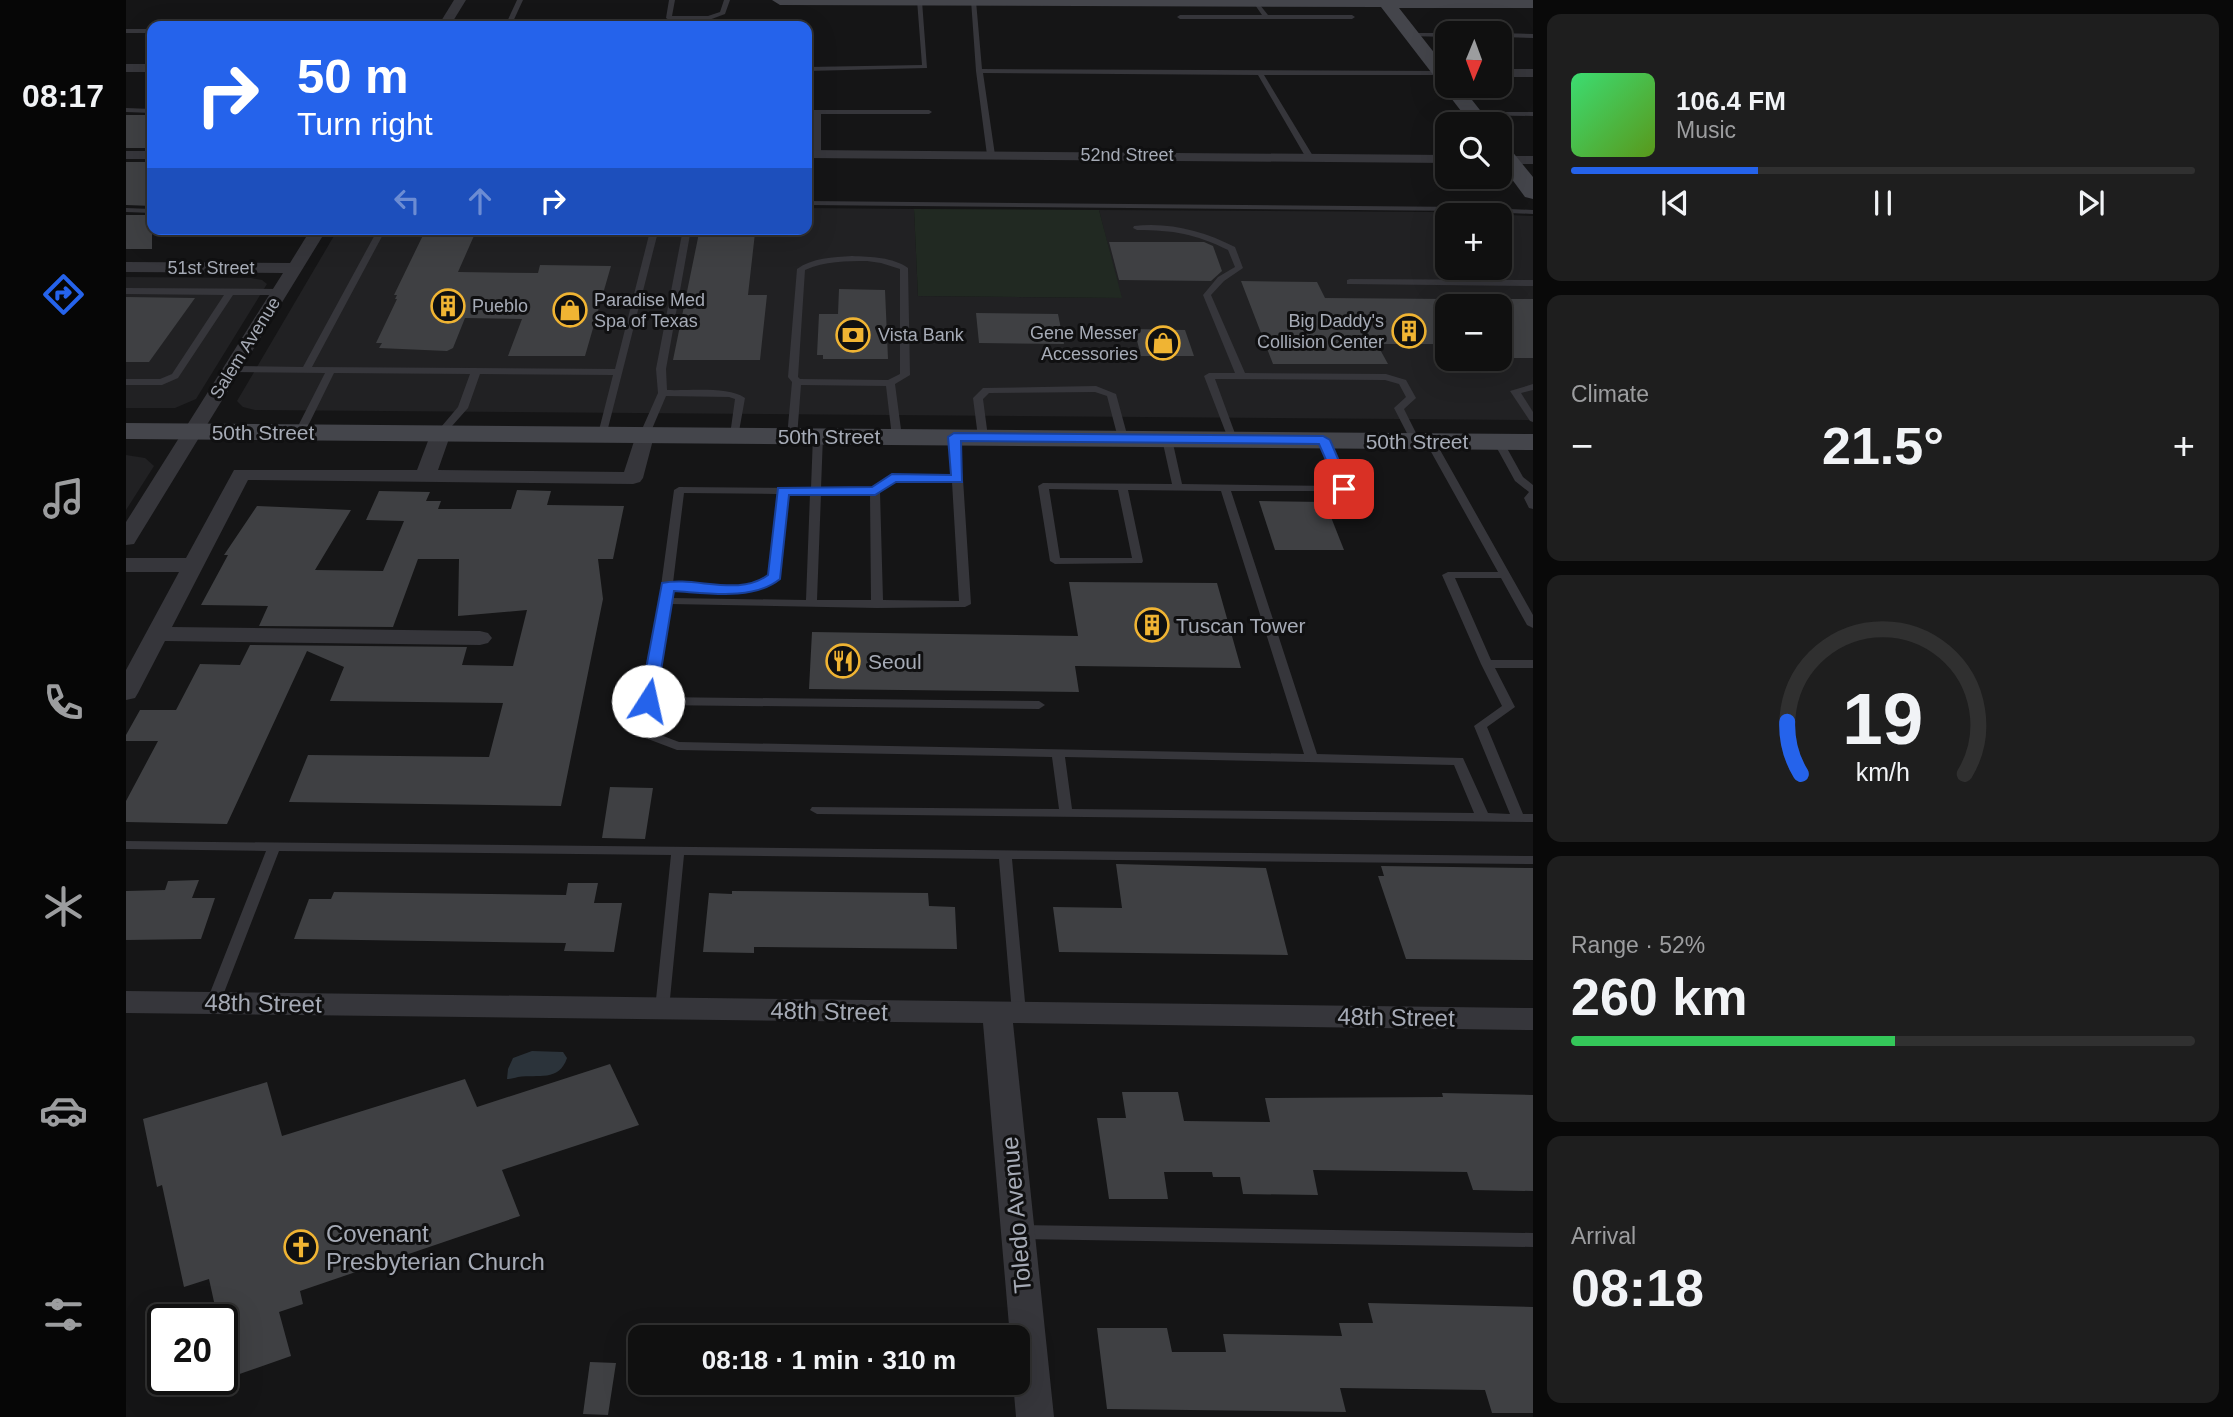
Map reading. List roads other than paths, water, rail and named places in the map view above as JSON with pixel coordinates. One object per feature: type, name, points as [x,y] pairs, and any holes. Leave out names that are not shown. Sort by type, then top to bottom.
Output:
[{"type":"street","points":[[447,21],[460,0]]},
{"type":"street","points":[[780,0],[1533,3]]},
{"type":"street","points":[[1385,1],[1435,64]]},
{"type":"street","points":[[126,68],[147,68]]},
{"type":"street","points":[[1512,73],[1533,73]]},
{"type":"street","name":"52nd Street","points":[[812,154],[1435,159]]},
{"type":"street","points":[[126,155],[147,155]]},
{"type":"street","points":[[1512,158],[1533,160]]},
{"type":"street","points":[[1512,168],[1533,192]]},
{"type":"street","name":"Salem Avenue","points":[[129,528],[315,235]]},
{"type":"street","name":"51st Street","points":[[126,267],[296,268]]},
{"type":"street","name":"50th Street","points":[[126,430],[1533,442]]},
{"type":"street","points":[[426,474],[441,433]]},
{"type":"street","points":[[126,693],[242,474],[633,478],[644,436]]},
{"type":"street","points":[[126,565],[193,565]]},
{"type":"street","points":[[157,634],[480,638]]},
{"type":"street","name":"48th Street","points":[[126,1002],[1533,1019]]},
{"type":"street","name":"Toledo Avenue","points":[[1008,1012],[1018,1232],[1035,1417]]},
{"type":"lane","points":[[510,21],[520,0]]},
{"type":"lane","points":[[673,0],[669,18],[709,18],[723,13],[727,0]]},
{"type":"lane","points":[[812,69],[925,67],[919,1]]},
{"type":"lane","points":[[973,1],[979,71],[991,155]]},
{"type":"lane","points":[[1256,2],[1266,17]]},
{"type":"lane","points":[[1180,17],[1352,17]]},
{"type":"lane","points":[[126,31],[147,31]]},
{"type":"lane","points":[[1411,35],[1435,35]]},
{"type":"lane","points":[[1512,35],[1533,36]]},
{"type":"lane","points":[[979,71],[1260,73],[1435,78]]},
{"type":"lane","points":[[1260,73],[1309,156]]},
{"type":"lane","points":[[126,110],[147,111]]},
{"type":"lane","points":[[812,112],[929,113]]},
{"type":"lane","points":[[812,154],[818,112]]},
{"type":"lane","points":[[1512,116],[1533,114]]},
{"type":"lane","points":[[812,203],[1466,209],[1533,212]]},
{"type":"lane","points":[[126,211],[147,211]]},
{"type":"lane","points":[[1138,228],[1184,229],[1232,249],[1239,268],[1221,279],[1207,295],[1241,376]]},
{"type":"lane","points":[[306,370],[380,235]]},
{"type":"lane","points":[[603,434],[653,235]]},
{"type":"lane","points":[[644,436],[663,393],[661,369],[686,235]]},
{"type":"lane","points":[[797,382],[890,383],[905,375],[904,268],[880,260],[823,260],[810,263],[801,269],[793,376],[797,382],[816,491],[811,603]]},
{"type":"lane","points":[[1350,282],[1533,283]]},
{"type":"lane","points":[[126,291],[280,292]]},
{"type":"lane","points":[[126,382],[162,382],[175,376],[230,292]]},
{"type":"lane","points":[[232,369],[619,372]]},
{"type":"lane","points":[[300,432],[331,370]]},
{"type":"lane","points":[[441,433],[463,408],[476,371]]},
{"type":"lane","points":[[1232,439],[1209,376],[1386,377],[1403,382],[1411,398],[1399,408],[1506,575],[1533,625]]},
{"type":"lane","points":[[890,383],[897,437]]},
{"type":"lane","points":[[1533,387],[1515,391],[1533,419]]},
{"type":"lane","points":[[983,437],[978,398],[986,390],[1096,390],[1111,394],[1123,438]]},
{"type":"lane","points":[[663,393],[730,394],[740,398],[735,435]]},
{"type":"lane","points":[[665,601],[965,604],[954,437]]},
{"type":"lane","points":[[1167,439],[1178,487]]},
{"type":"lane","points":[[1122,486],[1138,561],[1055,561],[1043,486],[1122,486],[1225,487],[1344,489],[1323,440]]},
{"type":"lane","points":[[1498,441],[1519,479],[1533,492],[1529,498],[1533,506]]},
{"type":"lane","points":[[958,479],[892,478],[875,491],[679,490],[665,601],[648,701],[652,736],[677,746],[1459,761],[1483,818]]},
{"type":"lane","points":[[1225,487],[1312,758]]},
{"type":"lane","points":[[667,586],[743,589],[764,585],[775,576],[782,491]]},
{"type":"lane","points":[[875,491],[877,605]]},
{"type":"lane","points":[[1506,575],[1448,575],[1509,707],[1480,726],[1518,818]]},
{"type":"lane","points":[[1487,664],[1533,664]]},
{"type":"lane","points":[[648,701],[1039,705]]},
{"type":"lane","points":[[1058,753],[1066,813]]},
{"type":"lane","points":[[817,810],[1533,818]]},
{"type":"lane","points":[[126,845],[1533,860]]},
{"type":"lane","points":[[213,1003],[274,847]]},
{"type":"lane","points":[[662,1009],[678,852]]},
{"type":"lane","points":[[1005,855],[1008,1012]]},
{"type":"lane","points":[[1018,1232],[1533,1240]]},
{"type":"place","name":"Pueblo","points":[[448,306]]},
{"type":"place","name":"Paradise Med Spa of Texas","points":[[570,310]]},
{"type":"place","name":"Big Daddy's Collision Center","points":[[1409,331]]},
{"type":"place","name":"Vista Bank","points":[[853,335]]},
{"type":"place","name":"Gene Messer Accessories","points":[[1163,343]]},
{"type":"place","name":"Tuscan Tower","points":[[1152,625]]},
{"type":"place","name":"Seoul","points":[[843,661]]},
{"type":"place","name":"Covenant Presbyterian Church","points":[[301,1247]]}]
